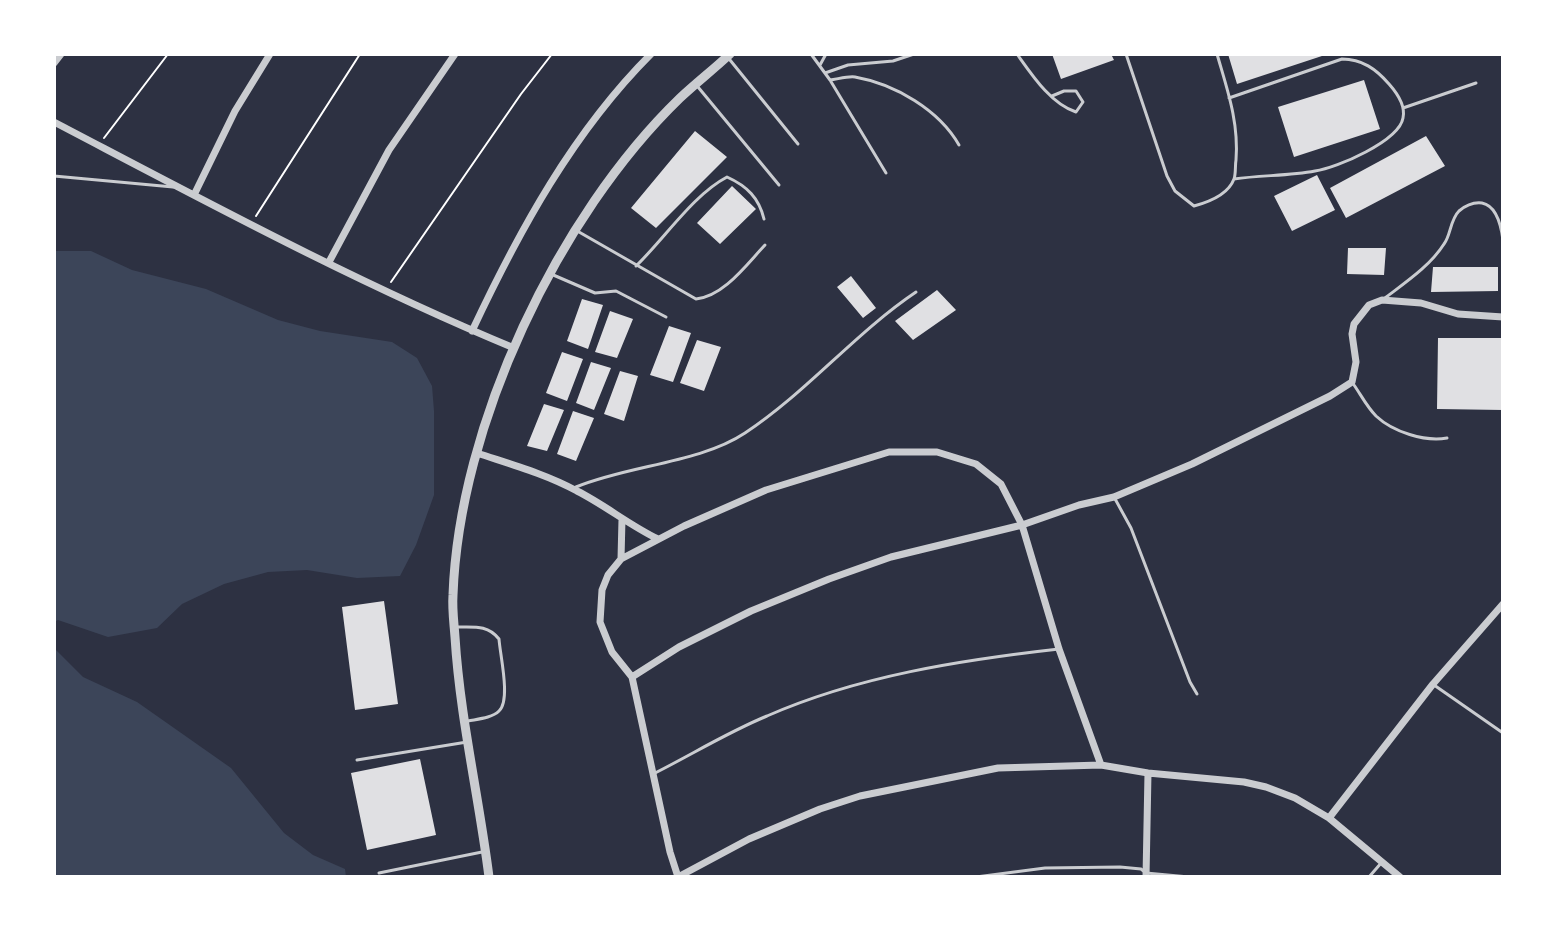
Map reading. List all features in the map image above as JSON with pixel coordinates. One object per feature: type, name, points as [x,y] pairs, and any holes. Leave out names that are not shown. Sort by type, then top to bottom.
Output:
[{"type":"street","points":[[54,63],[61,54]]},
{"type":"street","points":[[194,195],[235,111],[270,54]]},
{"type":"street","points":[[329,262],[389,150],[455,54]]},
{"type":"street","points":[[472,331],[503,264],[542,194],[627,78],[651,54]]},
{"type":"street","points":[[489,877],[464,722],[453,596],[457,551],[477,453],[501,374],[576,230],[629,157],[679,99],[729,55]]},
{"type":"street","points":[[54,122],[329,262],[514,348]]},
{"type":"street","points":[[632,677],[679,647],[751,611],[829,579],[891,557],[1022,525],[1079,505],[1114,497],[1330,396],[1352,382],[1356,362],[1352,334],[1354,324],[1369,305],[1382,300],[1421,303],[1477,317],[1503,317]]},
{"type":"street","points":[[1101,765],[1059,649],[1022,525],[1001,484],[976,464],[937,452],[889,452],[766,490],[621,559],[608,575],[602,590],[600,622],[612,652],[632,677],[678,877],[749,839],[860,796],[998,768],[1101,765],[1266,787],[1295,798],[1329,818],[1400,877]]},
{"type":"street","points":[[477,453],[572,488],[658,539]]},
{"type":"street","points":[[621,559],[622,519]]},
{"type":"street","points":[[1329,818],[1433,684],[1503,604]]},
{"type":"street","points":[[1146,875],[1148,773]]},
{"type":"lane","points":[[811,54],[886,173]]},
{"type":"lane","points":[[819,65],[826,54]]},
{"type":"lane","points":[[825,73],[848,65],[893,61],[914,54]]},
{"type":"lane","points":[[1017,54],[1052,96],[1062,107],[1076,112],[1083,102],[1076,91],[1064,91],[1052,96]]},
{"type":"lane","points":[[1126,54],[1167,176],[1175,191],[1194,206],[1217,198],[1234,179],[1237,147],[1234,114],[1217,54]]},
{"type":"lane","points":[[729,55],[798,144]]},
{"type":"lane","points":[[1229,98],[1356,56],[1390,85],[1402,101],[1403,108],[1399,127],[1376,146],[1345,162],[1318,171],[1234,179]]},
{"type":"lane","points":[[830,80],[853,76],[910,97],[934,115],[959,145]]},
{"type":"lane","points":[[1403,108],[1476,83]]},
{"type":"lane","points":[[696,84],[779,185]]},
{"type":"lane","points":[[54,176],[180,188]]},
{"type":"lane","points":[[636,266],[708,187],[727,177],[757,198],[764,219]]},
{"type":"lane","points":[[1382,300],[1441,249],[1459,212],[1474,203],[1481,203],[1494,211],[1503,231],[1503,317]]},
{"type":"lane","points":[[576,230],[696,299],[705,298],[722,288],[765,245]]},
{"type":"lane","points":[[551,274],[595,293],[616,291],[666,317]]},
{"type":"lane","points":[[572,488],[599,477],[713,450],[745,433],[842,354],[891,309],[916,292]]},
{"type":"lane","points":[[1352,382],[1373,413],[1384,423],[1409,434],[1437,440],[1447,438]]},
{"type":"lane","points":[[1114,497],[1131,528],[1197,694]]},
{"type":"lane","points":[[455,628],[482,627],[492,631],[499,639],[505,699],[502,709],[492,715],[464,722]]},
{"type":"lane","points":[[653,774],[768,715],[852,686],[978,660],[1059,649]]},
{"type":"lane","points":[[1433,684],[1503,733]]},
{"type":"lane","points":[[357,760],[467,742]]},
{"type":"lane","points":[[379,873],[486,852]]},
{"type":"lane","points":[[1369,877],[1382,862]]},
{"type":"lane","points":[[976,877],[1045,868],[1120,867],[1141,869],[1146,875],[1189,877]]},
{"type":"path","points":[[99,145],[168,54]]},
{"type":"path","points":[[251,223],[360,54]]},
{"type":"path","points":[[386,290],[552,54]]},
{"type":"shaded area","points":[[54,251],[91,251],[132,270],[206,289],[278,320],[320,331],[392,342],[417,358],[432,386],[434,495],[416,545],[400,576],[357,578],[307,570],[268,572],[224,584],[182,604],[157,628],[108,637],[58,620],[54,622]]},
{"type":"shaded area","points":[[54,648],[83,677],[137,702],[231,768],[284,833],[313,855],[345,869],[346,877],[54,877]]},
{"type":"building","points":[[1052,54],[1111,54],[1114,60],[1061,79]]},
{"type":"building","points":[[1228,54],[1325,54],[1325,55],[1237,84]]},
{"type":"building","points":[[1364,80],[1380,129],[1294,157],[1278,107]]},
{"type":"building","points":[[695,131],[727,157],[656,228],[631,208]]},
{"type":"building","points":[[1426,136],[1445,166],[1346,218],[1330,188]]},
{"type":"building","points":[[1317,175],[1335,210],[1292,231],[1274,196]]},
{"type":"building","points":[[732,186],[756,209],[720,244],[697,223]]},
{"type":"building","points":[[1348,248],[1386,248],[1384,275],[1347,274]]},
{"type":"building","points":[[1433,267],[1498,267],[1498,291],[1431,292]]},
{"type":"building","points":[[851,276],[876,308],[863,318],[837,287]]},
{"type":"building","points":[[937,290],[956,310],[913,340],[895,321]]},
{"type":"building","points":[[582,299],[603,305],[588,349],[567,341]]},
{"type":"building","points":[[610,311],[633,319],[617,358],[595,352]]},
{"type":"building","points":[[669,326],[691,333],[673,382],[650,375]]},
{"type":"building","points":[[1438,338],[1503,338],[1503,410],[1437,409]]},
{"type":"building","points":[[697,340],[721,347],[704,391],[680,383]]},
{"type":"building","points":[[562,352],[583,359],[567,401],[546,393]]},
{"type":"building","points":[[591,362],[611,368],[594,410],[576,403]]},
{"type":"building","points":[[620,371],[638,376],[624,421],[604,414]]},
{"type":"building","points":[[544,404],[564,410],[547,451],[527,446]]},
{"type":"building","points":[[573,411],[594,418],[576,461],[557,454]]},
{"type":"building","points":[[384,601],[398,704],[355,710],[342,607]]},
{"type":"building","points":[[420,759],[436,835],[367,850],[351,773]]}]
